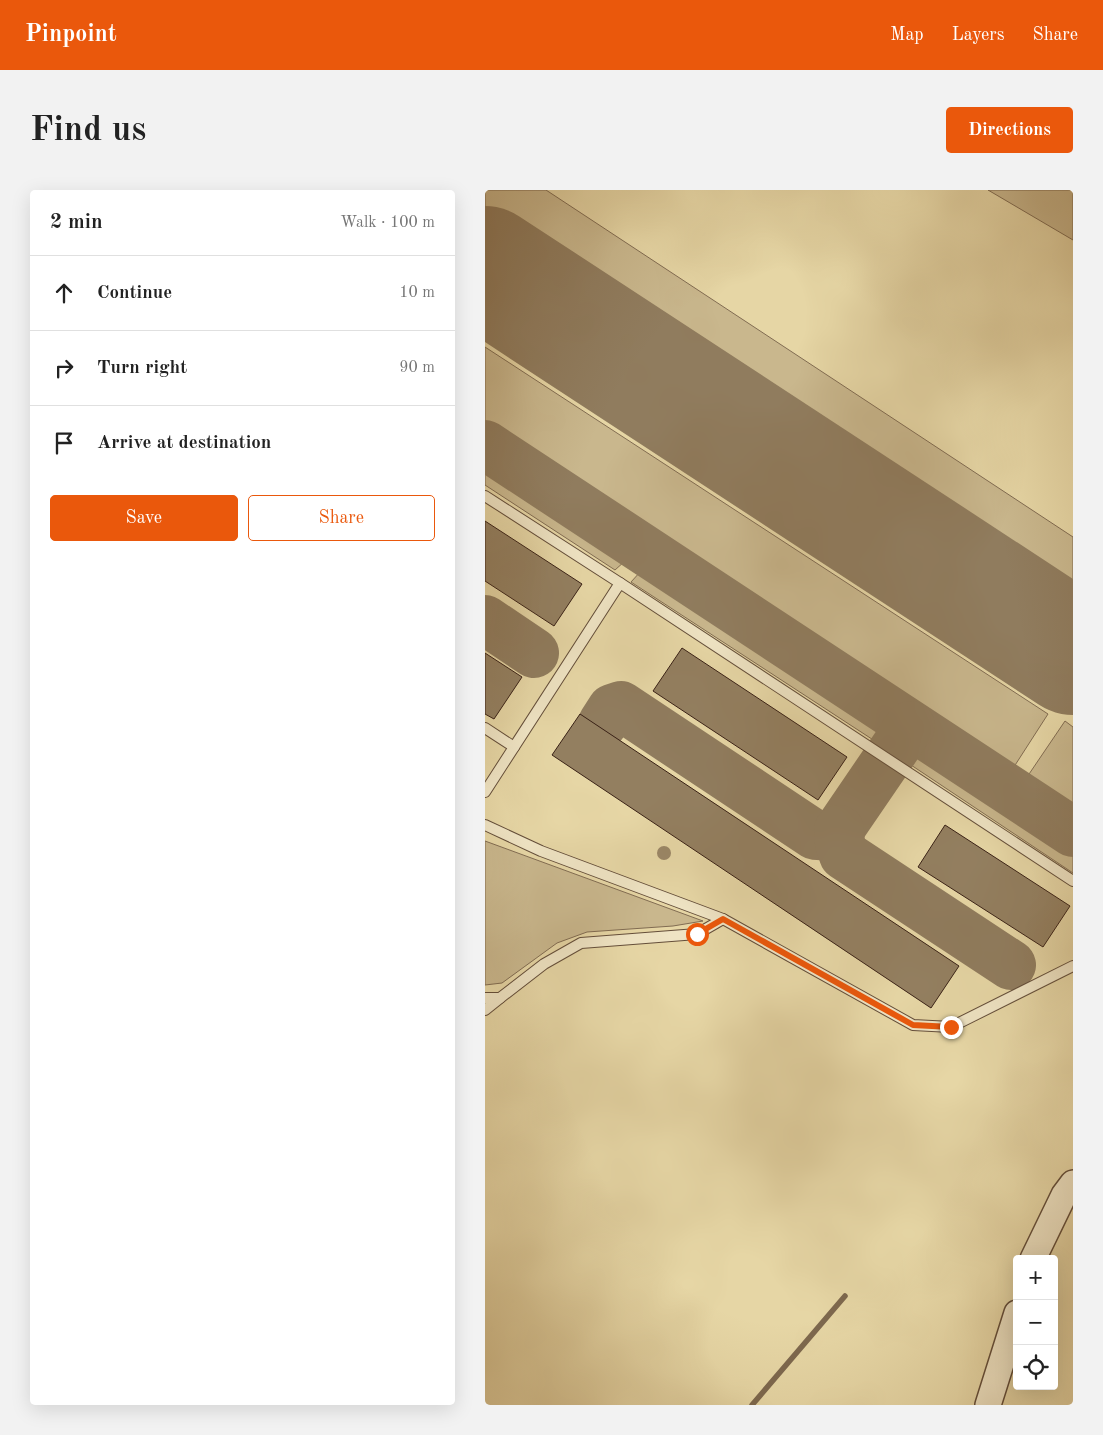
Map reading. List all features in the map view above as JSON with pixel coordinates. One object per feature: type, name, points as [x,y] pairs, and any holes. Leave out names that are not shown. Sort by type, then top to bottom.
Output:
[{"type":"street","points":[[1035,1255],[1064,1195],[1073,1183]]},
{"type":"street","points":[[988,1405],[1013,1326]]},
{"type":"lane","points":[[485,496],[1073,882]]},
{"type":"lane","points":[[485,792],[620,583]]},
{"type":"lane","points":[[485,728],[514,747]]},
{"type":"lane","points":[[485,826],[541,851],[723,919],[913,1025],[951,1027],[1073,966]]},
{"type":"lane","points":[[485,1010],[543,964],[581,943],[697,934],[723,919]]},
{"type":"lane","points":[[485,998],[500,998]]},
{"type":"shaded area","points":[[485,190],[546,190],[1073,537],[1073,613],[485,230]]},
{"type":"shaded area","points":[[988,190],[1073,190],[1073,240]]},
{"type":"shaded area","points":[[485,301],[1073,689],[1073,703],[485,315]]},
{"type":"shaded area","points":[[485,347],[1048,714],[1010,773],[485,424]]},
{"type":"shaded area","points":[[485,466],[579,527],[625,561],[615,570],[485,485]]},
{"type":"shaded area","points":[[641,571],[894,735],[881,745],[631,582]]},
{"type":"shaded area","points":[[1065,721],[1073,727],[1073,811],[1025,780]]},
{"type":"shaded area","points":[[913,743],[1073,850],[1073,873],[902,759]]},
{"type":"shaded area","points":[[485,841],[703,921],[673,926],[587,932],[557,943],[502,983],[485,985]]},
{"type":"building","points":[[485,521],[582,584],[554,626],[485,581]]},
{"type":"building","points":[[682,648],[847,757],[818,800],[653,691]]},
{"type":"building","points":[[485,653],[522,677],[494,719],[485,714]]},
{"type":"building","points":[[580,714],[959,966],[931,1008],[552,755]]},
{"type":"building","points":[[945,825],[1070,906],[1043,947],[918,867]]},
{"type":"waterway","points":[[752,1405],[845,1296]]},
{"type":"taxiway","points":[[485,445],[1073,832]]},
{"type":"taxiway","points":[[485,620],[534,653]]},
{"type":"taxiway","points":[[603,723],[612,709],[621,706],[815,835],[831,834],[839,830],[910,726]]},
{"type":"taxiway","points":[[839,830],[840,843],[844,855],[1011,965]]},
{"type":"runway","points":[[485,268],[1073,653]]},
{"type":"route","points":[[697,934],[723,919],[913,1025],[951,1027]]}]
